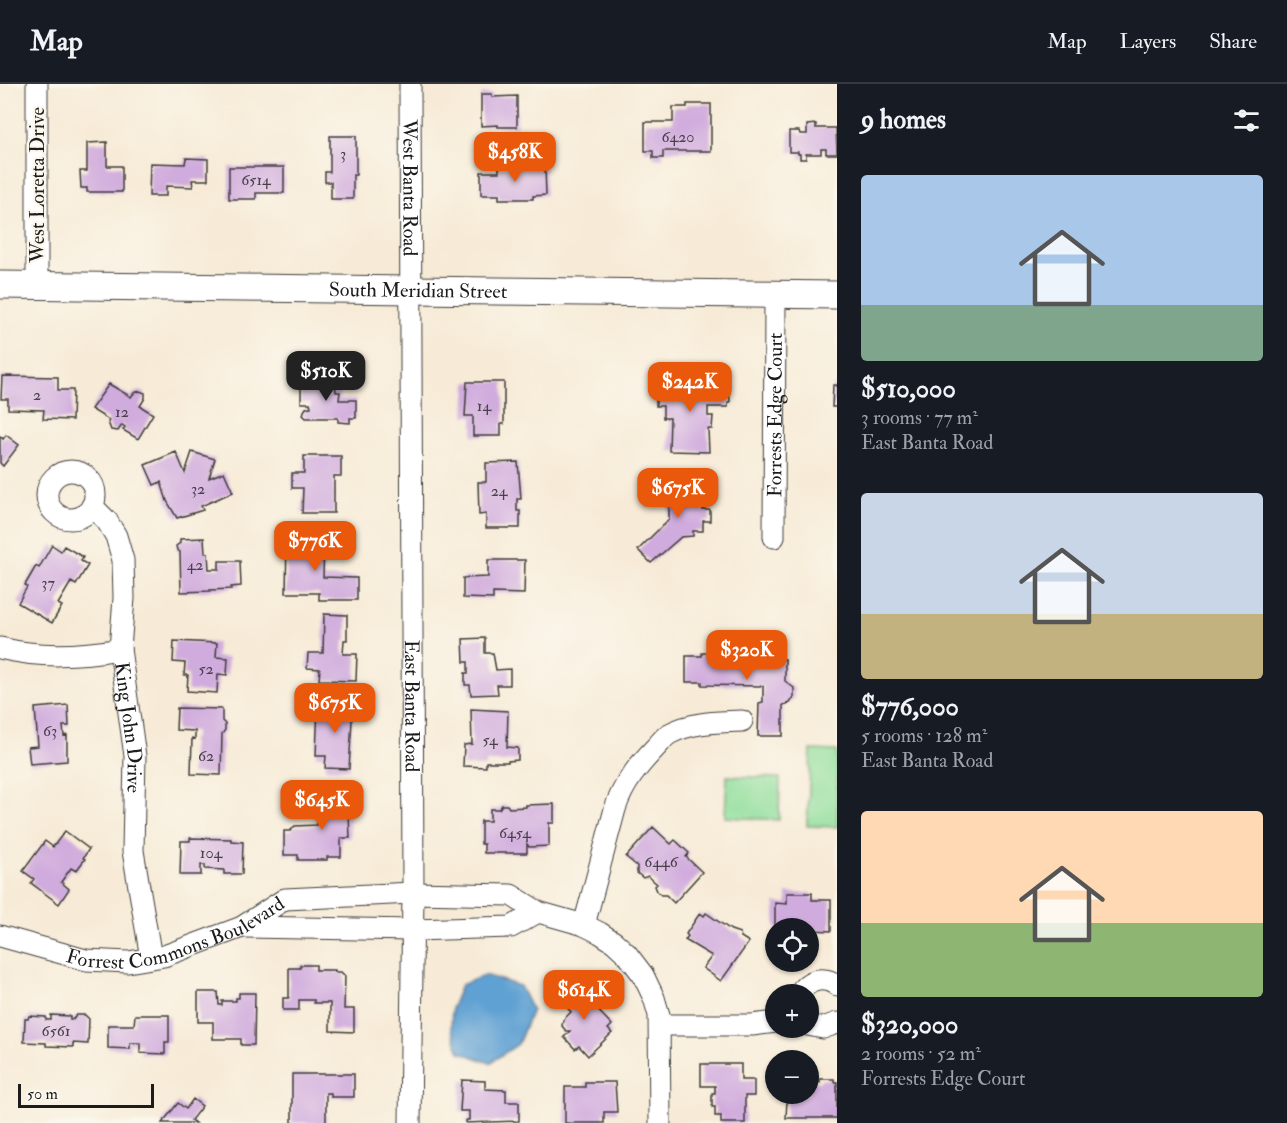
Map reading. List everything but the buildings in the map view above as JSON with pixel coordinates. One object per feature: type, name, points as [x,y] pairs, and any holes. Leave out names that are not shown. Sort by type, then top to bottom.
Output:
[{"type":"main road","name":"South Meridian Street","points":[[0,285],[837,295]]},
{"type":"street","name":"West Loretta Drive","points":[[37,84],[37,286]]},
{"type":"street","name":"West Banta Road","points":[[410,84],[412,290]]},
{"type":"street","name":"East Banta Road","points":[[410,1123],[413,930],[412,290]]},
{"type":"street","name":"Forrests Edge Court","points":[[774,537],[775,294]]},
{"type":"street","name":"King John Drive","points":[[92,506],[107,521],[116,536],[123,560],[124,598],[120,649],[135,756],[133,852],[151,958]]},
{"type":"street","points":[[0,648],[36,655],[61,656],[86,655],[120,649]]},
{"type":"street","points":[[584,925],[615,809],[628,779],[667,735],[691,726],[742,721]]},
{"type":"street","name":"Forrest Commons Boulevard","points":[[0,936],[86,960],[120,962],[171,954],[242,927],[285,899],[413,893],[511,895],[538,912],[584,925],[600,933],[614,942],[638,967],[654,998],[660,1025],[660,1123]]},
{"type":"street","points":[[242,927],[413,930],[511,927],[538,912]]},
{"type":"street","points":[[808,984],[817,980],[828,980],[837,985]]},
{"type":"street","points":[[660,1025],[765,1023]]},
{"type":"street","points":[[819,1028],[823,1029],[837,1023]]},
{"type":"green space","points":[[811,750],[837,751],[837,827],[807,826]]},
{"type":"green space","points":[[727,776],[780,778],[779,820],[725,817]]},
{"type":"water","points":[[485,975],[520,986],[532,1010],[518,1044],[490,1063],[460,1052],[451,1028],[452,1007],[461,985]]}]
